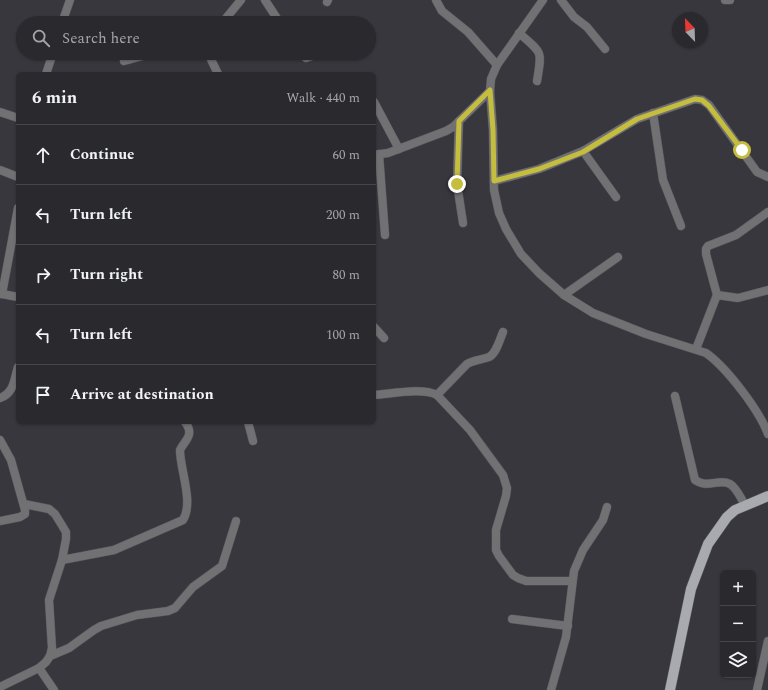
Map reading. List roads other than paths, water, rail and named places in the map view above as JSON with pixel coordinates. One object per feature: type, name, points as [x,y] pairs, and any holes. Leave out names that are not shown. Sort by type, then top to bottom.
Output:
[{"type":"main road","points":[[670,690],[691,589],[708,544],[727,518],[735,510],[768,496]]},
{"type":"street","points":[[64,16],[70,0]]},
{"type":"street","points":[[228,16],[241,0]]},
{"type":"street","points":[[265,0],[275,16]]},
{"type":"street","points":[[445,0],[437,3],[442,11],[468,32],[497,65]]},
{"type":"street","points":[[543,0],[497,65],[491,79],[490,90],[493,130],[494,190],[499,213],[506,229],[521,254],[539,273],[564,295],[594,314],[646,334],[696,349],[706,353],[714,359],[725,369],[756,411],[768,434]]},
{"type":"street","points":[[561,0],[574,17],[587,27],[605,49]]},
{"type":"street","points":[[725,0],[730,0]]},
{"type":"street","points":[[519,33],[540,53],[541,60],[537,81]]},
{"type":"street","points":[[47,72],[50,60]]},
{"type":"street","points":[[211,60],[217,72]]},
{"type":"street","points":[[385,235],[376,155],[400,150],[446,132],[490,90]]},
{"type":"street","points":[[494,181],[539,169],[583,152],[637,119],[695,99],[702,100],[709,106],[757,172],[768,177]]},
{"type":"street","points":[[376,106],[400,150]]},
{"type":"street","points":[[0,112],[16,117]]},
{"type":"street","points":[[653,113],[663,180],[681,226]]},
{"type":"street","points":[[459,121],[457,184],[463,223]]},
{"type":"street","points":[[583,152],[616,197]]},
{"type":"street","points":[[0,170],[16,176]]},
{"type":"street","points":[[696,349],[717,295],[706,249],[708,246],[736,235],[768,212]]},
{"type":"street","points":[[15,237],[1,294],[16,297]]},
{"type":"street","points":[[564,295],[618,257]]},
{"type":"street","points":[[717,295],[738,298],[768,290]]},
{"type":"street","points":[[376,329],[384,338]]},
{"type":"street","points":[[437,395],[467,364],[489,357],[494,353],[503,332]]},
{"type":"street","points":[[0,398],[6,396],[14,390],[16,378]]},
{"type":"street","points":[[376,395],[423,391],[432,392],[437,395],[470,430],[503,475],[507,488],[496,530],[496,550],[499,556],[514,575],[526,581],[572,581]]},
{"type":"street","points":[[675,396],[695,480],[700,483],[707,484],[724,482],[729,483],[734,487],[745,505]]},
{"type":"street","points":[[62,560],[114,550],[183,520],[186,516],[187,490],[180,450],[189,437],[186,424]]},
{"type":"street","points":[[249,424],[253,441]]},
{"type":"street","points":[[0,440],[11,460],[24,504],[25,514],[20,517],[0,521]]},
{"type":"street","points":[[0,687],[39,668],[50,656],[52,648],[49,600],[62,560],[66,532],[55,514],[49,509],[24,504]]},
{"type":"street","points":[[551,690],[566,637],[574,571],[583,550],[603,520],[607,507]]},
{"type":"street","points":[[50,656],[68,648],[101,626],[137,614],[168,611],[175,608],[193,587],[222,566],[236,521]]},
{"type":"street","points":[[512,619],[568,626]]},
{"type":"street","points":[[757,690],[768,641]]},
{"type":"street","points":[[39,668],[54,690]]}]
